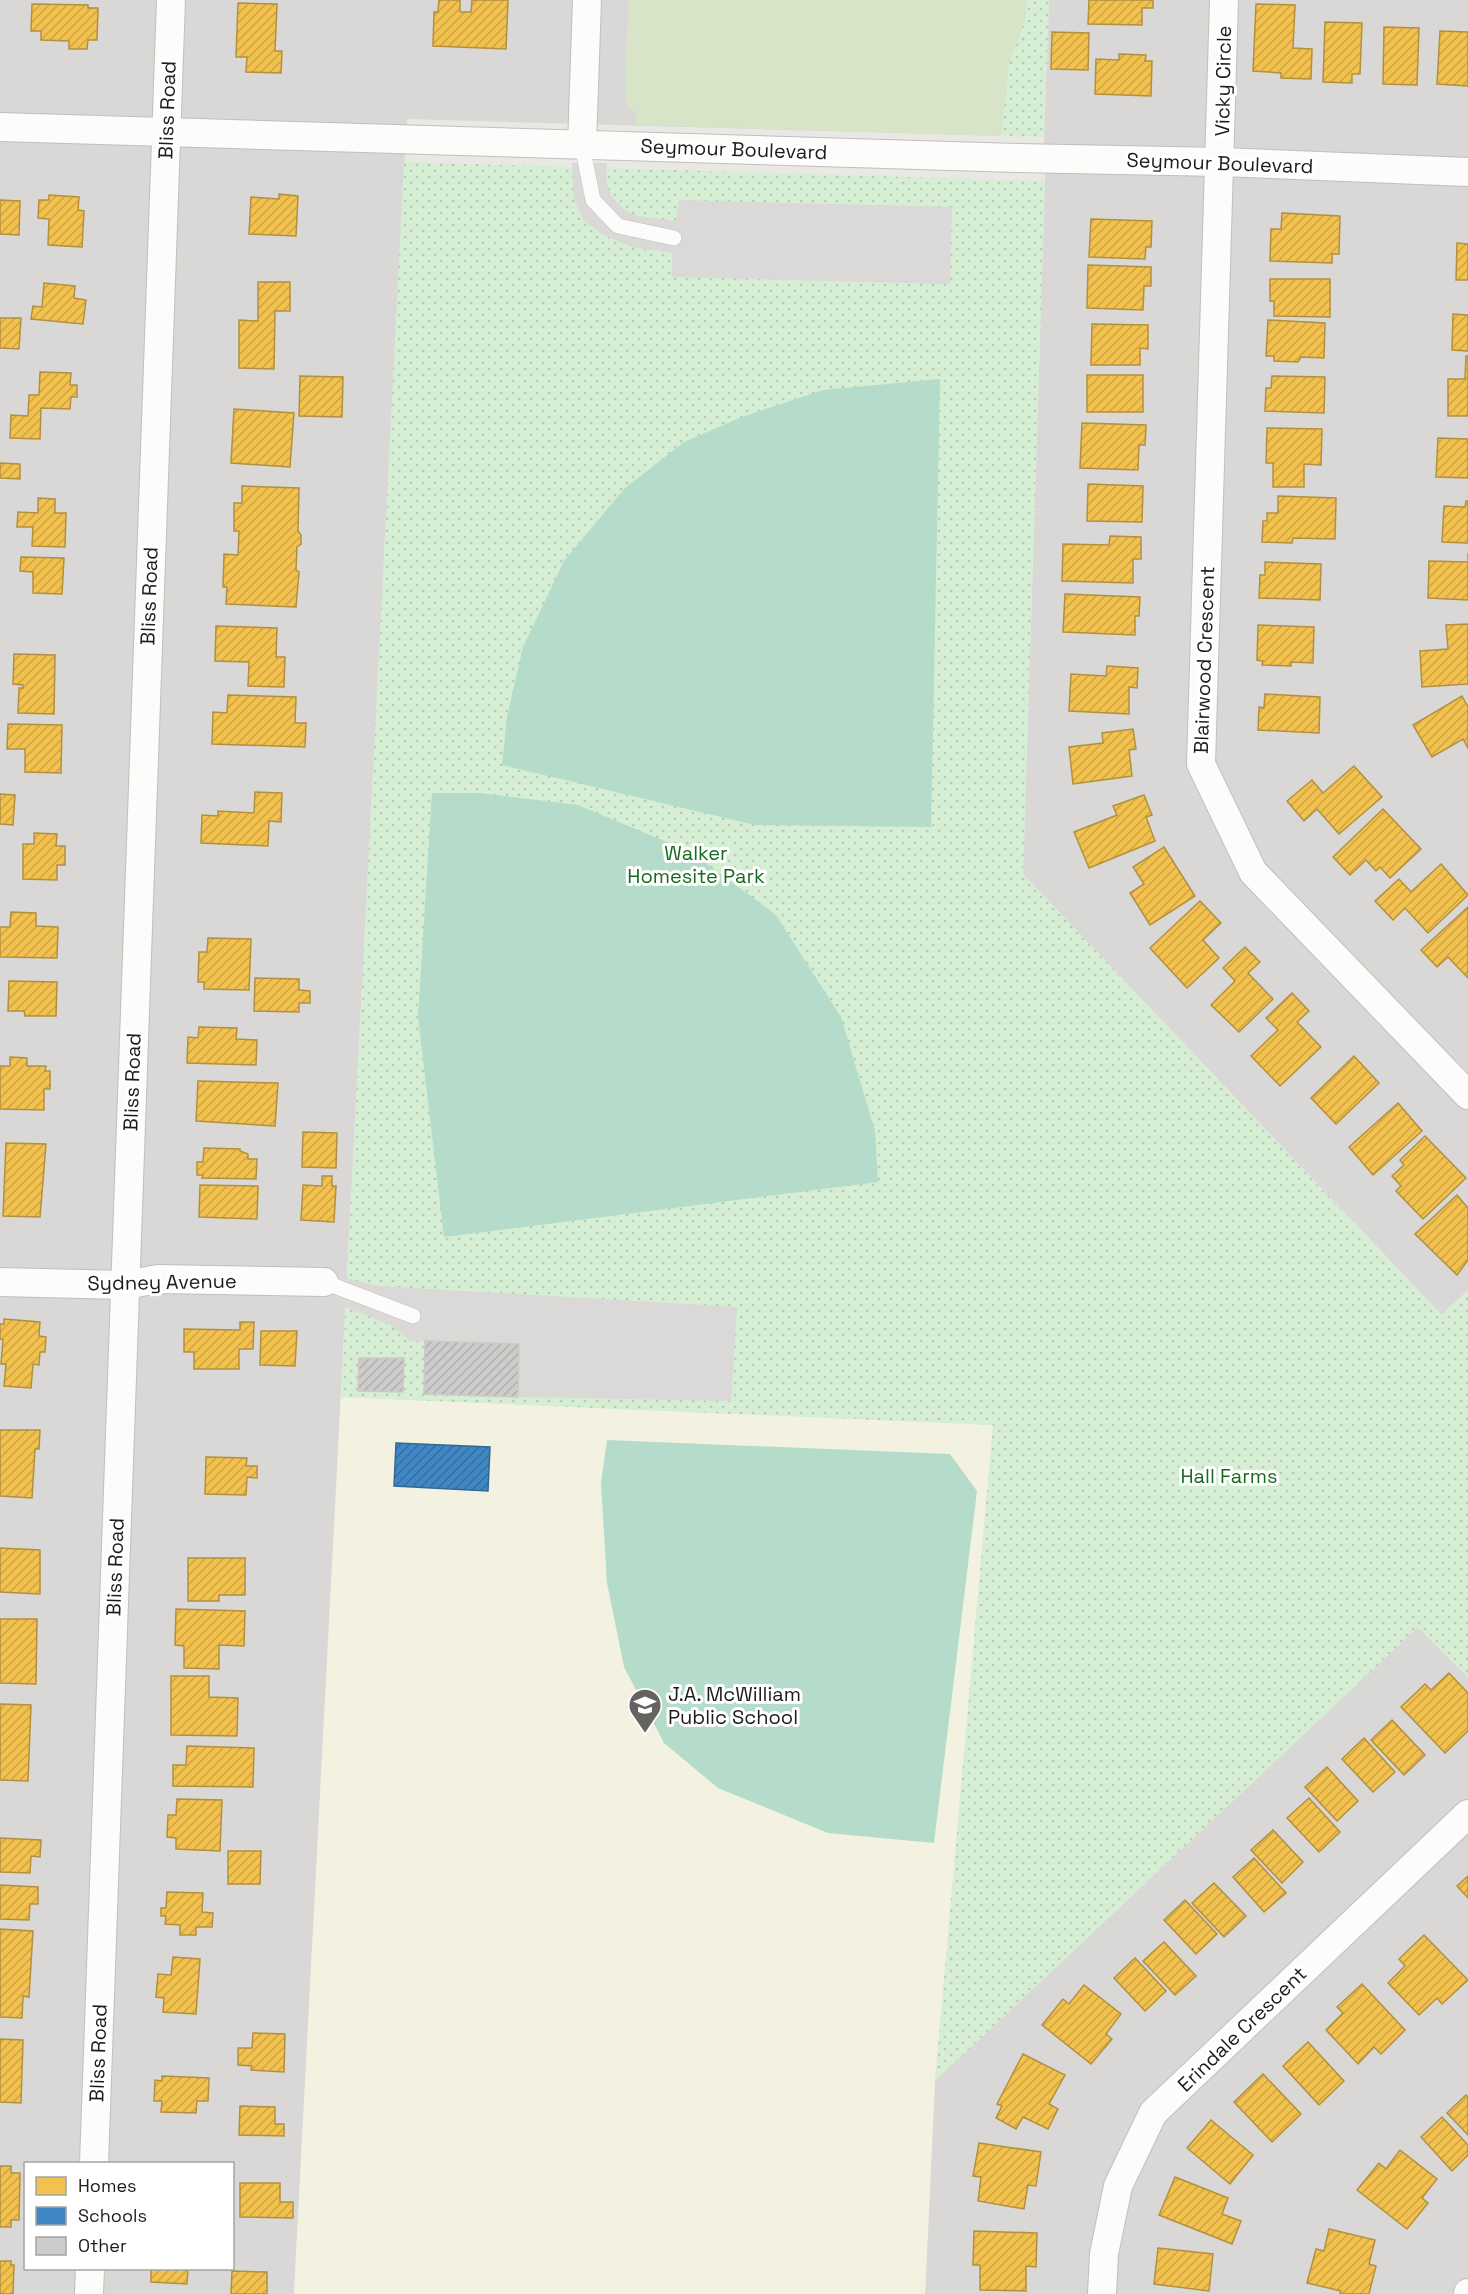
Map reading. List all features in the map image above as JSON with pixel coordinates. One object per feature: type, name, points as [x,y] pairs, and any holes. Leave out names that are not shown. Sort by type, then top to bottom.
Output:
[{"type":"street","name":"Bliss Road","points":[[94,2162],[171,0]]},
{"type":"street","points":[[582,145],[587,0]]},
{"type":"street","name":"Vicky Circle","points":[[1221,162],[1224,0]]},
{"type":"street","name":"Seymour Boulevard","points":[[0,127],[1221,162],[1468,172]]},
{"type":"street","name":"Blairwood Crescent","points":[[1221,162],[1201,764],[1253,872],[1468,1095]]},
{"type":"street","name":"Sydney Avenue","points":[[0,1282],[125,1286],[158,1279],[324,1282]]},
{"type":"street","name":"Erindale Crescent","points":[[1102,2294],[1104,2254],[1118,2186],[1153,2113],[1468,1814]]},
{"type":"street","points":[[89,2294],[90,2270]]},
{"type":"lane","points":[[582,145],[593,200],[618,226],[674,238]]},
{"type":"lane","points":[[324,1282],[412,1316]]},
{"type":"shaded area","points":[[0,0],[1026,0],[1009,65],[1001,136],[407,119],[294,2294],[0,2294]]},
{"type":"shaded area","points":[[1049,0],[1468,0],[1468,1290],[1442,1315],[1023,874]]},
{"type":"shaded area","points":[[572,163],[607,163],[606,180],[611,196],[624,209],[637,216],[676,221],[679,200],[952,207],[950,284],[672,277],[672,253],[632,247],[602,234],[584,221],[574,200]]},
{"type":"shaded area","points":[[323,1273],[379,1286],[737,1307],[731,1401],[518,1397],[519,1344],[410,1341],[391,1325],[320,1297]]},
{"type":"shaded area","name":"J.A. McWilliam Public School","points":[[341,1397],[993,1425],[935,2081],[925,2294],[294,2294]]},
{"type":"shaded area","points":[[1418,1627],[1468,1677],[1468,2294],[925,2294],[935,2081]]},
{"type":"green space","points":[[628,0],[1026,0],[1026,18],[1009,65],[1001,136],[636,125],[637,116],[625,103]]},
{"type":"green space","points":[[1026,0],[1049,0],[1044,137],[1001,136],[1009,65],[1026,18]]},
{"type":"green space","name":"Walker Homesite Park","points":[[404,162],[1045,181],[1023,874],[1441,1315],[1468,1290],[1468,1677],[1418,1627],[935,2081],[993,1425],[341,1397]]},
{"type":"green space","points":[[940,379],[931,827],[755,825],[502,765],[507,717],[523,647],[564,561],[624,489],[684,442],[742,417],[823,390]]},
{"type":"green space","points":[[432,793],[479,793],[578,805],[691,852],[776,915],[841,1017],[875,1131],[878,1182],[444,1237],[418,1017]]},
{"type":"green space","points":[[607,1440],[950,1454],[977,1491],[934,1843],[828,1833],[718,1788],[664,1743],[624,1667],[607,1583],[601,1483]]},
{"type":"building: Homes","points":[[439,0],[460,0],[460,12],[471,12],[472,0],[508,0],[506,49],[433,46],[434,12],[438,12]]},
{"type":"building: Homes","points":[[1089,0],[1153,0],[1153,8],[1142,8],[1142,25],[1088,24]]},
{"type":"building: Homes","points":[[238,3],[277,4],[275,51],[282,51],[281,73],[246,72],[247,57],[236,57]]},
{"type":"building: Homes","points":[[32,4],[88,5],[88,8],[98,8],[97,40],[88,40],[87,49],[69,49],[69,41],[41,40],[41,31],[31,31]]},
{"type":"building: Homes","points":[[1256,4],[1295,5],[1293,48],[1312,49],[1311,79],[1281,78],[1281,73],[1253,71]]},
{"type":"building: Homes","points":[[1325,22],[1362,23],[1360,74],[1352,74],[1352,83],[1323,82]]},
{"type":"building: Homes","points":[[1384,27],[1419,28],[1417,85],[1383,84]]},
{"type":"building: Homes","points":[[1440,31],[1468,32],[1468,86],[1437,84]]},
{"type":"building: Homes","points":[[1052,32],[1089,33],[1088,70],[1051,69]]},
{"type":"building: Homes","points":[[1119,54],[1146,55],[1145,61],[1152,61],[1151,96],[1095,94],[1096,59],[1119,60]]},
{"type":"building: Homes","points":[[279,194],[298,196],[296,236],[249,234],[251,197],[279,199]]},
{"type":"building: Homes","points":[[49,195],[79,197],[78,210],[84,211],[82,247],[48,245],[49,219],[38,218],[39,200],[49,200]]},
{"type":"building: Homes","points":[[0,200],[20,201],[19,235],[0,234]]},
{"type":"building: Homes","points":[[1282,213],[1340,216],[1339,254],[1332,254],[1332,263],[1270,261],[1271,229],[1281,229]]},
{"type":"building: Homes","points":[[1091,219],[1152,221],[1151,247],[1146,247],[1145,259],[1089,257]]},
{"type":"building: Homes","points":[[1457,243],[1468,244],[1468,280],[1456,280]]},
{"type":"building: Homes","points":[[1088,265],[1151,267],[1151,286],[1144,286],[1143,310],[1087,308]]},
{"type":"building: Homes","points":[[1270,279],[1330,279],[1330,317],[1274,316],[1274,301],[1270,301]]},
{"type":"building: Homes","points":[[258,282],[290,282],[290,311],[275,311],[274,369],[239,368],[239,320],[258,321]]},
{"type":"building: Homes","points":[[44,283],[75,286],[74,298],[86,300],[83,324],[31,319],[33,306],[42,307]]},
{"type":"building: Homes","points":[[1453,314],[1468,315],[1468,351],[1452,350]]},
{"type":"building: Homes","points":[[0,318],[21,318],[19,349],[0,348]]},
{"type":"building: Homes","points":[[1268,320],[1325,323],[1324,358],[1301,357],[1298,362],[1274,361],[1274,356],[1266,356]]},
{"type":"building: Homes","points":[[1092,324],[1148,325],[1148,349],[1140,348],[1140,365],[1091,365]]},
{"type":"building: Homes","points":[[1466,356],[1468,356],[1468,416],[1448,416],[1448,379],[1465,379]]},
{"type":"building: Homes","points":[[40,372],[71,373],[70,385],[77,385],[77,397],[71,397],[70,409],[41,408],[40,439],[10,438],[11,415],[28,416],[29,395],[39,395]]},
{"type":"building: Homes","points":[[1087,375],[1143,375],[1143,412],[1087,412]]},
{"type":"building: Homes","points":[[300,376],[343,377],[342,417],[299,416]]},
{"type":"building: Homes","points":[[1272,376],[1325,377],[1324,413],[1265,411],[1266,388],[1271,388]]},
{"type":"building: Homes","points":[[234,409],[294,413],[290,467],[231,463]]},
{"type":"building: Homes","points":[[1082,423],[1146,425],[1145,445],[1139,445],[1138,470],[1080,468]]},
{"type":"building: Homes","points":[[1267,428],[1322,429],[1321,465],[1304,464],[1304,487],[1273,487],[1273,463],[1266,463]]},
{"type":"building: Homes","points":[[1438,438],[1468,439],[1468,478],[1436,477]]},
{"type":"building: Homes","points":[[0,463],[20,464],[20,479],[0,478]]},
{"type":"building: Homes","points":[[1088,484],[1143,486],[1142,522],[1087,521]]},
{"type":"building: Homes","points":[[242,486],[299,488],[298,531],[301,535],[301,544],[297,547],[296,570],[299,572],[296,607],[226,604],[227,587],[223,587],[224,554],[238,555],[239,531],[234,531],[234,503],[242,503]]},
{"type":"building: Homes","points":[[1278,496],[1336,498],[1335,539],[1293,538],[1292,543],[1262,542],[1263,521],[1267,521],[1267,513],[1278,513]]},
{"type":"building: Homes","points":[[38,498],[55,499],[55,513],[66,513],[65,547],[32,546],[33,527],[17,527],[18,512],[38,513]]},
{"type":"building: Homes","points":[[1468,501],[1468,543],[1442,542],[1444,506],[1465,507]]},
{"type":"building: Homes","points":[[1110,536],[1141,537],[1141,559],[1133,559],[1133,583],[1062,581],[1063,544],[1109,545]]},
{"type":"building: Homes","points":[[21,557],[64,558],[62,594],[33,593],[33,572],[20,571]]},
{"type":"building: Homes","points":[[1429,561],[1468,562],[1468,600],[1428,598]]},
{"type":"building: Homes","points":[[1265,562],[1321,564],[1320,600],[1259,598],[1260,575],[1265,575]]},
{"type":"building: Homes","points":[[1065,594],[1140,597],[1139,616],[1135,616],[1135,635],[1063,632]]},
{"type":"building: Homes","points":[[1468,624],[1468,684],[1422,687],[1420,651],[1448,649],[1446,625]]},
{"type":"building: Homes","points":[[1258,625],[1314,627],[1313,663],[1291,662],[1291,666],[1262,665],[1263,661],[1257,660]]},
{"type":"building: Homes","points":[[216,626],[277,628],[276,657],[285,657],[284,687],[248,686],[249,662],[215,661]]},
{"type":"building: Homes","points":[[14,654],[55,655],[54,714],[18,713],[19,688],[23,688],[23,685],[13,684]]},
{"type":"building: Homes","points":[[1107,666],[1138,668],[1137,688],[1129,687],[1129,714],[1069,711],[1071,674],[1106,676]]},
{"type":"building: Homes","points":[[1265,694],[1320,697],[1319,733],[1258,730],[1259,707],[1264,708]]},
{"type":"building: Homes","points":[[228,695],[296,697],[295,723],[306,723],[305,747],[212,744],[213,712],[227,713]]},
{"type":"building: Homes","points":[[1462,696],[1468,707],[1468,748],[1463,739],[1432,757],[1413,725]]},
{"type":"building: Homes","points":[[8,724],[62,725],[61,773],[25,772],[25,749],[7,749]]},
{"type":"building: Homes","points":[[1133,729],[1136,749],[1129,750],[1132,776],[1073,784],[1069,747],[1103,743],[1102,733]]},
{"type":"building: Homes","points":[[1354,766],[1382,797],[1339,834],[1317,809],[1304,821],[1287,801],[1312,780],[1323,793]]},
{"type":"building: Homes","points":[[255,792],[282,793],[281,822],[269,821],[268,846],[201,843],[202,815],[218,816],[218,811],[254,813]]},
{"type":"building: Homes","points":[[0,794],[15,795],[13,825],[0,824]]},
{"type":"building: Homes","points":[[1144,795],[1152,815],[1146,817],[1155,841],[1089,868],[1074,832],[1117,815],[1113,806]]},
{"type":"building: Homes","points":[[1383,809],[1421,849],[1390,878],[1380,867],[1376,871],[1366,860],[1350,875],[1333,857]]},
{"type":"building: Homes","points":[[34,833],[57,834],[56,846],[65,846],[65,865],[57,865],[57,880],[23,879],[23,844],[34,844]]},
{"type":"building: Homes","points":[[1164,847],[1195,896],[1150,925],[1130,893],[1144,884],[1133,867]]},
{"type":"building: Homes","points":[[1441,864],[1468,895],[1428,933],[1405,908],[1393,920],[1375,901],[1399,879],[1411,892]]},
{"type":"building: Homes","points":[[1200,901],[1221,923],[1203,940],[1219,958],[1187,988],[1150,948]]},
{"type":"building: Homes","points":[[1468,907],[1468,978],[1448,957],[1437,967],[1421,950]]},
{"type":"building: Homes","points":[[11,912],[36,913],[36,926],[58,927],[57,958],[0,957],[0,927],[10,927]]},
{"type":"building: Homes","points":[[208,938],[251,939],[249,990],[204,989],[204,982],[198,982],[199,952],[207,952]]},
{"type":"building: Homes","points":[[1245,947],[1260,962],[1248,973],[1273,999],[1239,1032],[1211,1005],[1235,981],[1223,968]]},
{"type":"building: Homes","points":[[255,978],[299,979],[299,990],[310,991],[310,1003],[299,1003],[299,1012],[254,1011]]},
{"type":"building: Homes","points":[[9,981],[57,982],[56,1016],[25,1016],[24,1011],[8,1011]]},
{"type":"building: Homes","points":[[1292,993],[1309,1011],[1297,1022],[1321,1047],[1280,1086],[1251,1056],[1278,1030],[1266,1018]]},
{"type":"building: Homes","points":[[199,1027],[237,1028],[236,1039],[257,1040],[256,1065],[187,1063],[188,1037],[198,1038]]},
{"type":"building: Homes","points":[[1354,1056],[1379,1083],[1336,1124],[1311,1098]]},
{"type":"building: Homes","points":[[10,1057],[27,1058],[27,1066],[46,1066],[45,1071],[50,1071],[50,1089],[44,1089],[44,1110],[0,1109],[0,1066],[10,1066]]},
{"type":"building: Homes","points":[[198,1081],[278,1083],[275,1126],[196,1121]]},
{"type":"building: Homes","points":[[1398,1103],[1422,1131],[1373,1175],[1349,1147]]},
{"type":"building: Homes","points":[[303,1132],[337,1133],[336,1168],[302,1167]]},
{"type":"building: Homes","points":[[1425,1136],[1466,1178],[1423,1219],[1396,1191],[1401,1186],[1392,1176],[1404,1165],[1400,1160]]},
{"type":"building: Homes","points":[[6,1143],[46,1144],[40,1217],[3,1216]]},
{"type":"building: Homes","points":[[204,1148],[240,1149],[248,1154],[248,1159],[257,1159],[256,1179],[202,1178],[203,1175],[197,1175],[197,1162],[203,1162]]},
{"type":"building: Homes","points":[[322,1176],[332,1176],[332,1186],[336,1186],[334,1222],[301,1220],[303,1185],[322,1186]]},
{"type":"building: Homes","points":[[200,1185],[258,1186],[257,1219],[199,1217]]},
{"type":"building: Homes","points":[[1457,1195],[1468,1208],[1468,1260],[1457,1275],[1415,1234]]},
{"type":"building: Homes","points":[[4,1319],[40,1322],[39,1336],[46,1337],[45,1352],[40,1352],[39,1365],[33,1364],[31,1388],[4,1386],[6,1364],[1,1364],[3,1340],[0,1339],[0,1324],[4,1324]]},
{"type":"building: Homes","points":[[240,1322],[254,1322],[253,1349],[239,1349],[239,1369],[194,1369],[194,1352],[184,1352],[184,1329],[240,1330]]},
{"type":"building: Homes","points":[[261,1331],[297,1331],[295,1366],[260,1365]]},
{"type":"building: Homes","points":[[0,1430],[40,1430],[39,1449],[35,1449],[32,1498],[0,1496]]},
{"type":"building: Homes","points":[[206,1457],[247,1458],[246,1466],[257,1466],[257,1478],[247,1477],[246,1495],[205,1494]]},
{"type":"building: Homes","points":[[0,1548],[40,1550],[40,1594],[0,1592]]},
{"type":"building: Homes","points":[[188,1558],[245,1558],[245,1595],[219,1595],[219,1601],[188,1601]]},
{"type":"building: Homes","points":[[176,1609],[245,1611],[244,1646],[219,1645],[219,1669],[184,1668],[184,1646],[175,1645]]},
{"type":"building: Homes","points":[[0,1619],[37,1619],[36,1684],[0,1683]]},
{"type":"building: Homes","points":[[1449,1673],[1468,1693],[1468,1731],[1445,1753],[1401,1707],[1425,1684],[1431,1690]]},
{"type":"building: Homes","points":[[171,1676],[209,1676],[209,1697],[238,1698],[237,1736],[171,1735]]},
{"type":"building: Homes","points":[[0,1704],[31,1705],[28,1781],[0,1780]]},
{"type":"building: Homes","points":[[1392,1720],[1425,1755],[1404,1775],[1371,1740]]},
{"type":"building: Homes","points":[[1364,1738],[1395,1772],[1373,1792],[1342,1759]]},
{"type":"building: Homes","points":[[187,1746],[254,1748],[253,1787],[173,1786],[173,1765],[186,1765]]},
{"type":"building: Homes","points":[[1327,1767],[1358,1801],[1337,1821],[1305,1787]]},
{"type":"building: Homes","points":[[1309,1798],[1340,1832],[1319,1852],[1287,1818]]},
{"type":"building: Homes","points":[[177,1799],[222,1800],[220,1851],[176,1849],[176,1838],[167,1837],[168,1815],[176,1815]]},
{"type":"building: Homes","points":[[1273,1830],[1303,1862],[1282,1883],[1251,1850]]},
{"type":"building: Homes","points":[[0,1838],[41,1840],[40,1857],[31,1856],[30,1873],[0,1872]]},
{"type":"building: Homes","points":[[228,1851],[261,1851],[260,1884],[228,1884]]},
{"type":"building: Homes","points":[[1254,1858],[1286,1893],[1264,1912],[1233,1877]]},
{"type":"building: Homes","points":[[1468,1876],[1468,1898],[1457,1886]]},
{"type":"building: Homes","points":[[1214,1883],[1246,1916],[1224,1937],[1192,1903]]},
{"type":"building: Homes","points":[[0,1885],[38,1887],[38,1904],[30,1904],[29,1920],[0,1919]]},
{"type":"building: Homes","points":[[167,1892],[203,1893],[202,1912],[213,1913],[212,1927],[196,1927],[196,1935],[180,1935],[180,1925],[165,1924],[166,1916],[161,1916],[161,1908],[166,1908]]},
{"type":"building: Homes","points":[[1185,1900],[1217,1934],[1196,1954],[1164,1920]]},
{"type":"building: Homes","points":[[0,1929],[33,1931],[29,1997],[23,1996],[22,2018],[0,2017]]},
{"type":"building: Homes","points":[[1424,1935],[1468,1980],[1442,2004],[1437,1998],[1419,2015],[1388,1983],[1405,1966],[1399,1959]]},
{"type":"building: Homes","points":[[1164,1942],[1196,1976],[1175,1995],[1143,1961]]},
{"type":"building: Homes","points":[[173,1957],[200,1959],[196,2014],[163,2012],[164,1998],[156,1997],[158,1974],[171,1975]]},
{"type":"building: Homes","points":[[1135,1958],[1166,1991],[1145,2011],[1114,1978]]},
{"type":"building: Homes","points":[[1362,1984],[1405,2030],[1381,2054],[1374,2047],[1358,2064],[1326,2030],[1343,2013],[1337,2007]]},
{"type":"building: Homes","points":[[1084,1985],[1121,2014],[1106,2034],[1112,2039],[1091,2064],[1042,2025],[1063,1999],[1069,2004]]},
{"type":"building: Homes","points":[[253,2033],[285,2034],[284,2072],[251,2070],[252,2066],[238,2065],[238,2048],[252,2048]]},
{"type":"building: Homes","points":[[0,2039],[23,2040],[21,2103],[0,2102]]},
{"type":"building: Homes","points":[[1308,2042],[1344,2081],[1319,2105],[1283,2066]]},
{"type":"building: Homes","points":[[1023,2054],[1065,2075],[1049,2104],[1058,2109],[1048,2129],[1023,2117],[1016,2129],[996,2118],[1002,2106],[997,2104]]},
{"type":"building: Homes","points":[[1263,2074],[1301,2114],[1272,2142],[1234,2102]]},
{"type":"building: Homes","points":[[162,2076],[209,2078],[208,2101],[197,2101],[196,2113],[161,2112],[162,2101],[154,2101],[155,2080],[162,2081]]},
{"type":"building: Homes","points":[[1466,2095],[1468,2097],[1468,2135],[1447,2113]]},
{"type":"building: Homes","points":[[240,2106],[275,2107],[275,2124],[284,2124],[284,2136],[239,2135]]},
{"type":"building: Homes","points":[[1442,2117],[1468,2145],[1468,2155],[1452,2171],[1421,2137]]},
{"type":"building: Homes","points":[[1211,2120],[1253,2155],[1230,2184],[1187,2148]]},
{"type":"building: Homes","points":[[979,2143],[1041,2152],[1036,2186],[1028,2185],[1024,2209],[978,2201],[981,2177],[973,2176]]},
{"type":"building: Homes","points":[[1400,2150],[1437,2179],[1422,2198],[1428,2203],[1407,2229],[1357,2190],[1379,2163],[1386,2169]]},
{"type":"building: Homes","points":[[0,2166],[11,2166],[11,2173],[20,2173],[19,2220],[11,2220],[11,2227],[0,2227]]},
{"type":"building: Homes","points":[[1175,2177],[1228,2198],[1222,2214],[1241,2221],[1232,2244],[1159,2215]]},
{"type":"building: Homes","points":[[240,2183],[280,2183],[280,2202],[293,2202],[293,2218],[240,2217]]},
{"type":"building: Homes","points":[[1329,2229],[1375,2240],[1369,2264],[1376,2266],[1369,2294],[1340,2294],[1341,2291],[1307,2283],[1316,2249],[1324,2251]]},
{"type":"building: Homes","points":[[974,2231],[1037,2233],[1036,2267],[1026,2266],[1026,2291],[980,2290],[980,2265],[973,2265]]},
{"type":"building: Homes","points":[[1158,2248],[1213,2254],[1209,2291],[1154,2284]]},
{"type":"building: Homes","points":[[0,2261],[11,2261],[11,2265],[14,2265],[13,2294],[0,2294]]},
{"type":"building: Homes","points":[[151,2270],[188,2270],[187,2284],[151,2282]]},
{"type":"building: Homes","points":[[232,2271],[267,2272],[267,2294],[231,2294]]},
{"type":"building: Schools","points":[[396,1443],[490,1447],[488,1491],[394,1486]]},
{"type":"building: Other","points":[[425,1341],[519,1344],[518,1397],[424,1394]]},
{"type":"building: Other","points":[[359,1358],[404,1358],[403,1392],[358,1391]]},
{"type":"place","name":"J.A. McWilliam Public School","points":[[645,1734]]},
{"type":"park label","name":"Hall Farms","points":[[1229,1476]]}]
